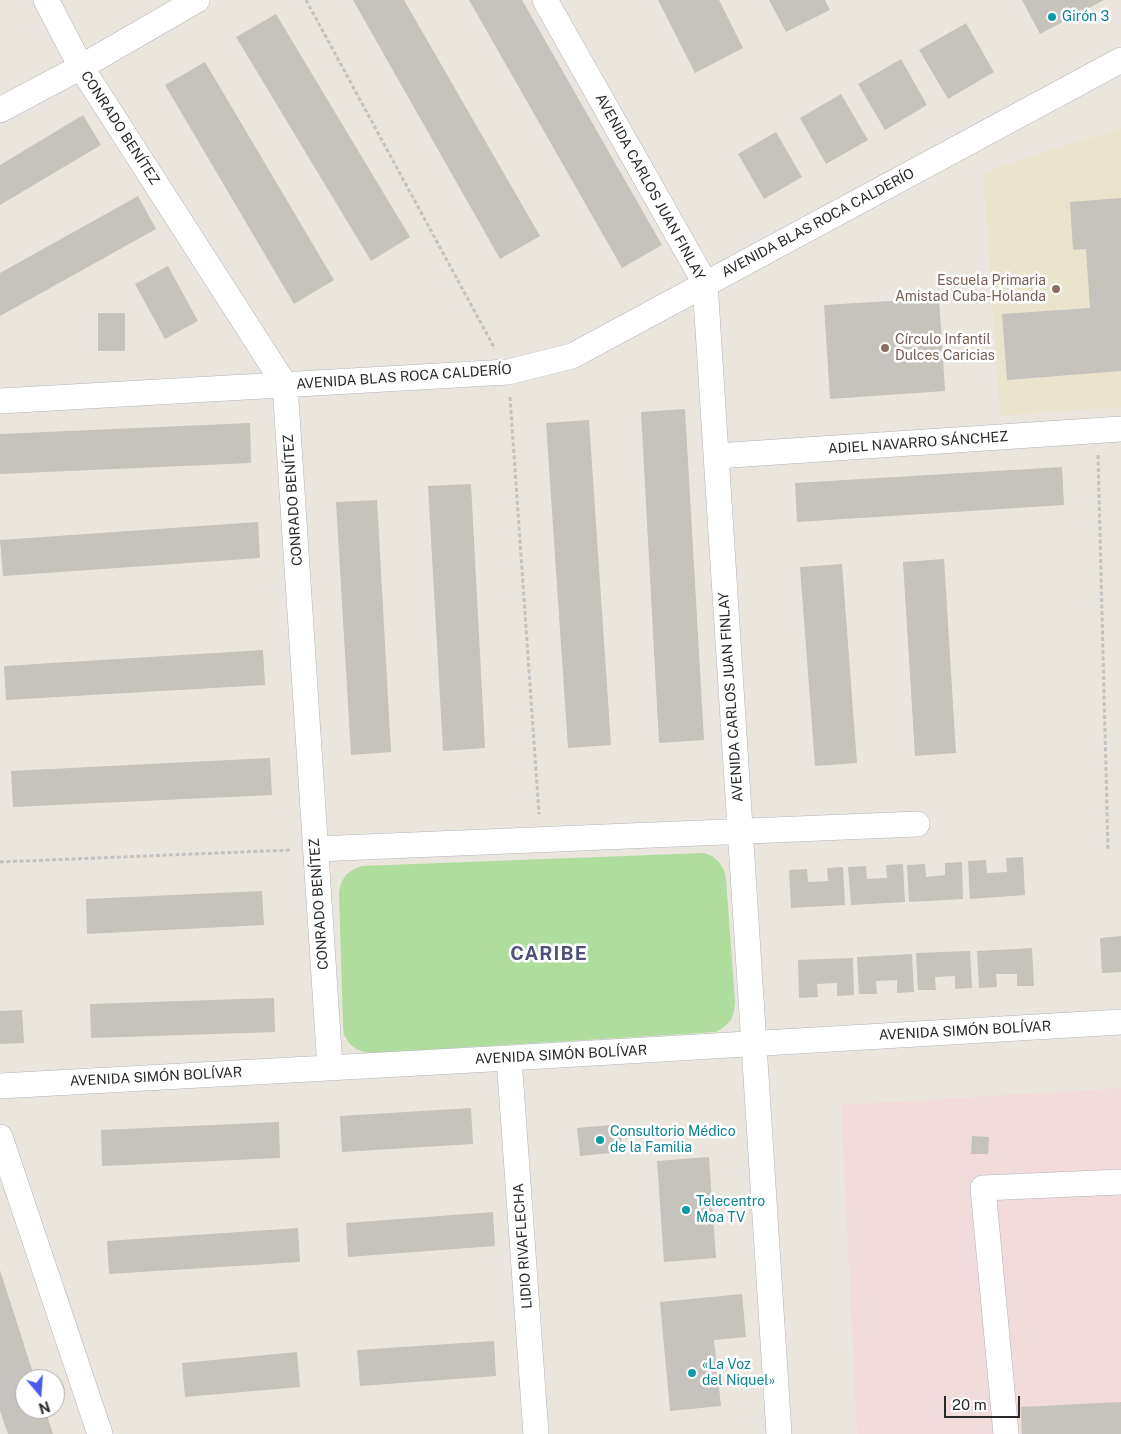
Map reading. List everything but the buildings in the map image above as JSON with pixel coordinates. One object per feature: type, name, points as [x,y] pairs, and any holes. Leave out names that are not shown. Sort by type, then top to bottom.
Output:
[{"type":"street","name":"CONRADO BENÍTEZ","points":[[46,0],[81,67],[285,385],[330,1067]]},
{"type":"street","points":[[0,110],[81,67],[197,0]]},
{"type":"street","name":"AVENIDA CARLOS JUAN FINLAY","points":[[545,0],[704,283],[779,1434]]},
{"type":"street","name":"AVENIDA BLAS ROCA CALDERÍO","points":[[0,402],[508,372],[572,356],[704,283],[1121,60]]},
{"type":"street","name":"ADIEL NAVARRO SÁNCHEZ","points":[[716,456],[1109,430]]},
{"type":"street","points":[[316,849],[917,824]]},
{"type":"street","name":"AVENIDA SIMÓN BOLÍVAR","points":[[0,1086],[1121,1022]]},
{"type":"street","name":"LIDIO RIVAFLECHA","points":[[509,1058],[536,1434]]},
{"type":"street","points":[[0,1138],[100,1434]]},
{"type":"street","points":[[1006,1434],[984,1188],[1121,1182]]},
{"type":"path","points":[[306,0],[508,372],[541,839]]},
{"type":"path","points":[[1108,849],[1109,430]]},
{"type":"path","points":[[0,862],[316,849]]},
{"type":"shaded area","name":"Escuela Primaria Amistad Cuba-Holanda","points":[[1121,128],[1121,407],[1000,416],[983,172]]},
{"type":"shaded area","points":[[1121,1088],[1121,1434],[857,1434],[841,1105]]},
{"type":"green space","points":[[704,853],[712,856],[719,862],[724,870],[726,879],[735,1002],[731,1020],[716,1032],[374,1053],[356,1049],[344,1035],[339,892],[341,883],[346,875],[354,869],[362,866]]},
{"type":"place","name":"Girón 3","points":[[1052,17]]},
{"type":"place","name":"Escuela Primaria Amistad Cuba-Holanda","points":[[1056,289]]},
{"type":"place","name":"Círculo Infantil Dulces Caricias","points":[[885,348]]},
{"type":"place","name":"Consultorio Médico de la Familia","points":[[600,1140]]},
{"type":"place","name":"Telecentro Moa TV","points":[[686,1210]]},
{"type":"place","name":"«La Voz del Niquel»","points":[[692,1373]]},
{"type":"district","name":"CARIBE","points":[[549,954]]}]
